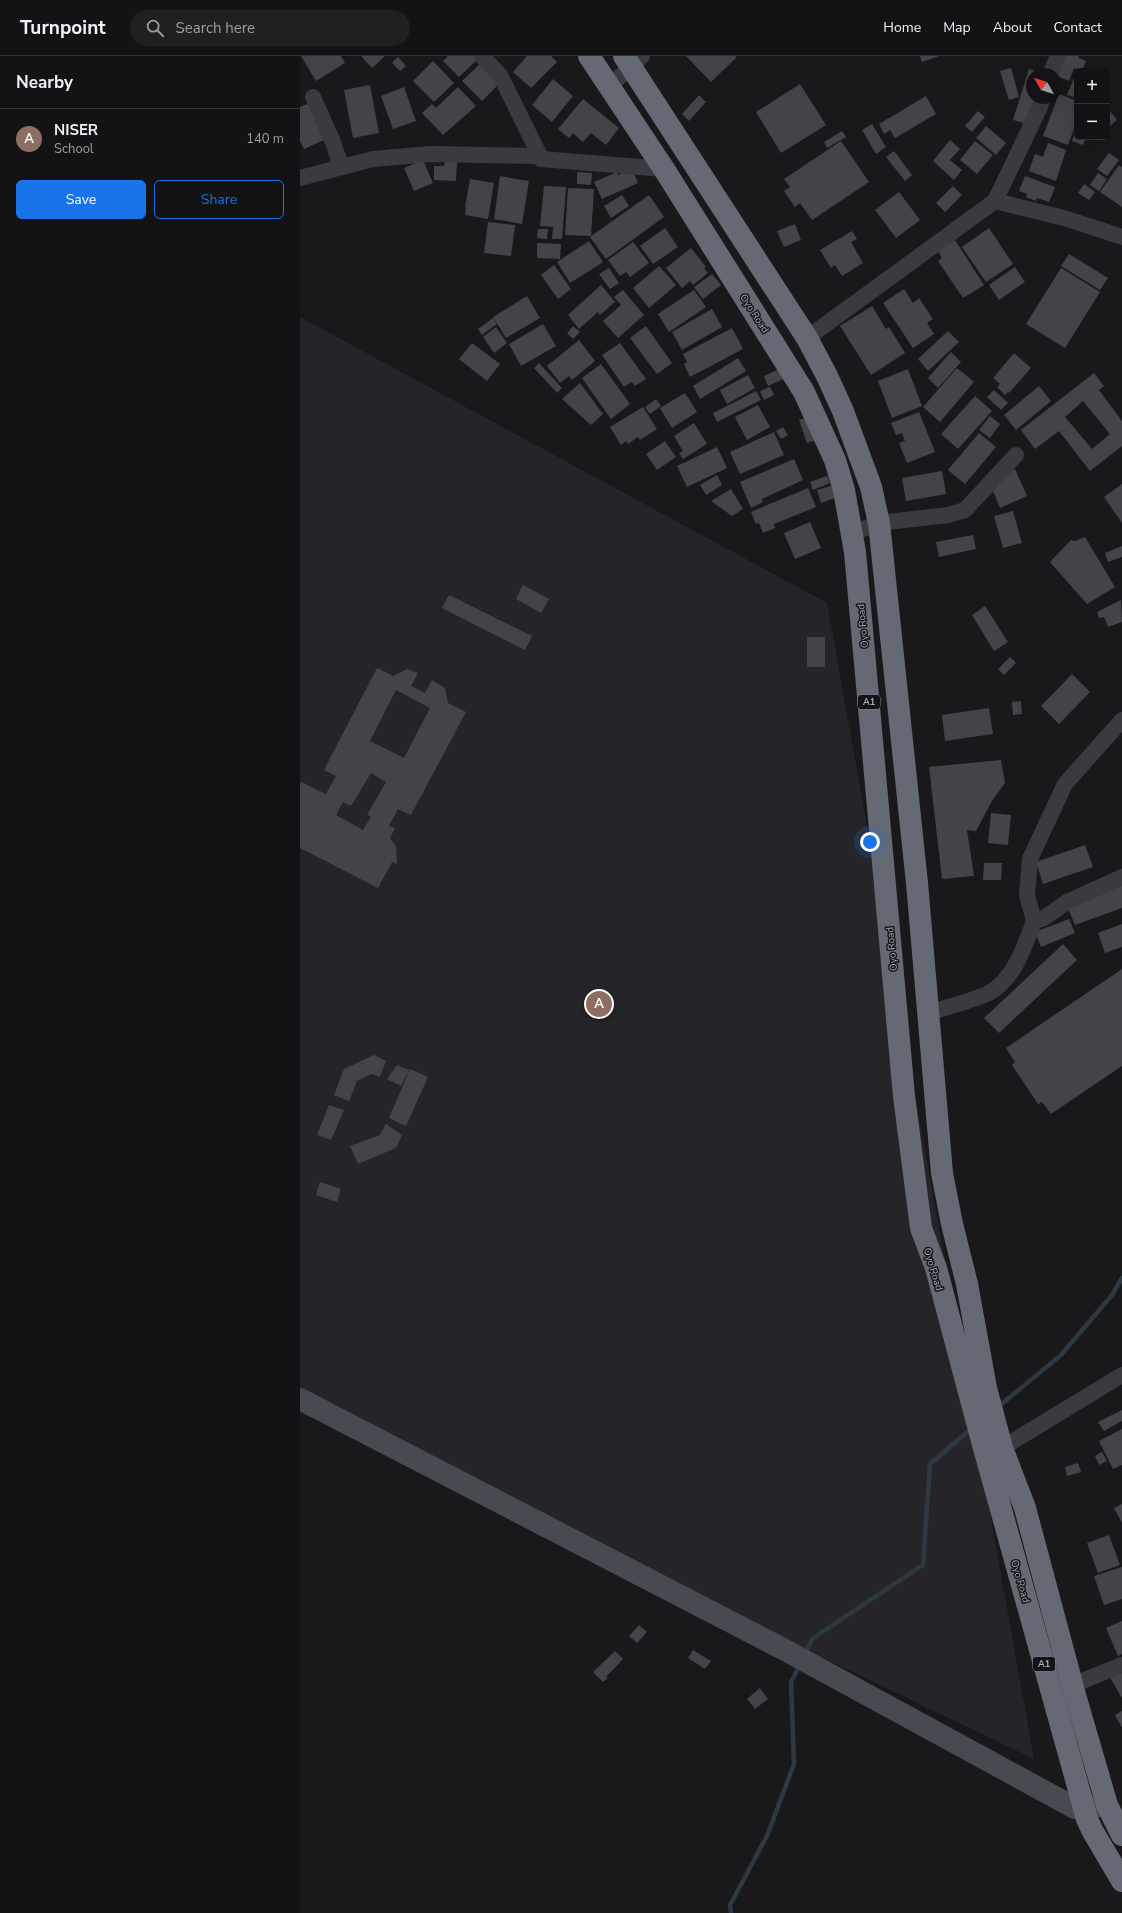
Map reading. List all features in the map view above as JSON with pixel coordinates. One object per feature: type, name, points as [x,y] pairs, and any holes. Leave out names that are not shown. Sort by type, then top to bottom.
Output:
[{"type":"highway","name":"Oyo Road","points":[[589,56],[664,169],[804,392],[834,460],[844,490],[852,532],[904,1096],[921,1228],[936,1268],[974,1411],[995,1443],[1025,1508],[1072,1685],[1107,1805],[1122,1835]]},
{"type":"highway","name":"Oyo Road","points":[[632,59],[807,338],[828,376],[851,431],[871,487],[879,523],[917,883],[935,1109],[942,1173],[952,1224],[967,1284],[995,1443],[1084,1808],[1092,1830],[1122,1881]]},
{"type":"street","points":[[482,56],[500,75],[541,159],[664,169]]},
{"type":"street","points":[[1053,68],[1058,56]]},
{"type":"street","points":[[609,87],[632,59]]},
{"type":"street","points":[[313,97],[333,142],[341,167]]},
{"type":"street","points":[[807,338],[995,200],[1041,104]]},
{"type":"street","points":[[300,178],[373,159],[431,154],[540,156]]},
{"type":"street","points":[[995,200],[1064,218],[1122,237]]},
{"type":"street","points":[[852,532],[879,523],[948,515],[965,510],[1016,455]]},
{"type":"street","points":[[928,1013],[988,993],[1008,977],[1022,953],[1034,921],[1027,895],[1030,859],[1065,784],[1122,720]]},
{"type":"street","points":[[1034,921],[1044,918],[1067,902],[1122,877]]},
{"type":"street","points":[[995,1443],[1122,1375]]},
{"type":"street","points":[[300,1399],[778,1647],[1075,1808],[1107,1805]]},
{"type":"street","points":[[1072,1685],[1122,1665]]},
{"type":"shaded area","points":[[300,317],[827,603],[1034,1759],[300,1406]]},
{"type":"building","points":[[301,56],[341,56],[345,63],[316,81]]},
{"type":"building","points":[[361,56],[385,56],[372,68]]},
{"type":"building","points":[[448,56],[481,56],[459,77],[443,61]]},
{"type":"building","points":[[527,56],[551,56],[557,62],[531,88],[513,72]]},
{"type":"building","points":[[686,56],[735,56],[737,57],[711,82]]},
{"type":"building","points":[[920,56],[939,56],[922,62]]},
{"type":"building","points":[[1065,56],[1079,56],[1078,58],[1086,61],[1083,68],[1074,68],[1069,81],[1062,78],[1062,68],[1060,68]]},
{"type":"building","points":[[398,57],[406,66],[400,71],[392,63]]},
{"type":"building","points":[[433,61],[454,83],[434,102],[413,81]]},
{"type":"building","points":[[482,62],[502,81],[482,101],[462,81]]},
{"type":"building","points":[[1011,68],[1019,97],[1009,100],[1000,71]]},
{"type":"building","points":[[1074,78],[1074,97],[1067,95]]},
{"type":"building","points":[[553,79],[573,96],[552,122],[532,105]]},
{"type":"building","points":[[1026,79],[1026,104],[1033,104],[1028,124],[1013,120]]},
{"type":"building","points":[[800,84],[826,125],[781,153],[756,112]]},
{"type":"building","points":[[370,85],[379,133],[353,138],[344,90]]},
{"type":"building","points":[[404,87],[416,121],[393,129],[381,96]]},
{"type":"building","points":[[458,87],[476,106],[443,135],[422,113],[432,104],[436,108]]},
{"type":"building","points":[[699,95],[706,102],[689,121],[682,114]]},
{"type":"building","points":[[1062,95],[1074,100],[1074,128],[1068,145],[1043,136],[1055,104],[1062,104]]},
{"type":"building","points":[[926,96],[936,114],[895,138],[890,130],[884,134],[879,124]]},
{"type":"building","points":[[583,99],[619,128],[606,145],[591,133],[583,142],[573,133],[569,138],[558,129]]},
{"type":"building","points":[[310,103],[326,139],[304,149],[300,141],[300,107]]},
{"type":"building","points":[[978,111],[985,117],[972,132],[965,126]]},
{"type":"building","points":[[1111,112],[1117,120],[1110,126]]},
{"type":"building","points":[[872,124],[886,147],[876,154],[862,130]]},
{"type":"building","points":[[986,126],[1006,143],[996,155],[976,138]]},
{"type":"building","points":[[842,131],[846,137],[827,148],[824,142]]},
{"type":"building","points":[[1074,135],[1074,140],[1085,140],[1083,145],[1072,141]]},
{"type":"building","points":[[950,140],[960,149],[950,160],[962,170],[954,180],[933,161]]},
{"type":"building","points":[[841,141],[869,182],[812,220],[800,203],[795,207],[784,191],[790,187],[784,179]]},
{"type":"building","points":[[975,141],[993,155],[977,174],[960,160]]},
{"type":"building","points":[[1048,143],[1066,150],[1056,181],[1029,171],[1035,154],[1043,157]]},
{"type":"building","points":[[894,151],[912,175],[905,181],[886,157]]},
{"type":"building","points":[[1109,153],[1119,160],[1107,176],[1097,169]]},
{"type":"building","points":[[423,160],[433,183],[414,191],[404,168]]},
{"type":"building","points":[[445,161],[457,162],[456,181],[434,180],[434,166],[444,166]]},
{"type":"building","points":[[1119,165],[1122,167],[1122,207],[1100,192]]},
{"type":"building","points":[[632,169],[638,183],[602,199],[594,182],[617,172],[618,175]]},
{"type":"building","points":[[577,172],[592,173],[591,185],[577,184]]},
{"type":"building","points":[[1098,173],[1107,179],[1099,191],[1090,185]]},
{"type":"building","points":[[500,176],[529,181],[522,224],[494,219]]},
{"type":"building","points":[[1025,176],[1055,187],[1049,202],[1037,198],[1036,201],[1026,197],[1027,194],[1019,191]]},
{"type":"building","points":[[470,179],[494,183],[488,219],[465,215]]},
{"type":"building","points":[[1084,184],[1095,192],[1089,200],[1078,193]]},
{"type":"building","points":[[544,186],[566,187],[562,239],[552,239],[553,227],[540,226]]},
{"type":"building","points":[[953,186],[962,195],[945,212],[936,203]]},
{"type":"building","points":[[568,188],[594,189],[591,236],[565,235]]},
{"type":"building","points":[[899,192],[920,220],[896,238],[875,210]]},
{"type":"building","points":[[622,195],[629,206],[611,218],[604,206]]},
{"type":"building","points":[[649,195],[664,217],[606,259],[590,237]]},
{"type":"building","points":[[488,222],[515,225],[511,256],[484,253]]},
{"type":"building","points":[[795,224],[801,240],[784,247],[777,231]]},
{"type":"building","points":[[665,228],[678,247],[653,264],[640,246]]},
{"type":"building","points":[[989,228],[1013,264],[986,282],[962,247]]},
{"type":"building","points":[[538,229],[548,229],[547,239],[537,238]]},
{"type":"building","points":[[852,231],[857,239],[851,242],[863,263],[842,276],[835,265],[831,268],[820,250]]},
{"type":"building","points":[[955,240],[984,285],[963,298],[938,261],[942,258],[938,251]]},
{"type":"building","points":[[589,241],[603,262],[570,283],[557,262]]},
{"type":"building","points":[[633,242],[649,263],[630,277],[626,272],[620,276],[608,260]]},
{"type":"building","points":[[537,243],[561,244],[560,259],[537,258]]},
{"type":"building","points":[[691,248],[706,267],[704,268],[708,273],[693,285],[690,281],[682,288],[666,268]]},
{"type":"building","points":[[1069,254],[1108,278],[1100,290],[1061,266]]},
{"type":"building","points":[[554,265],[571,289],[558,299],[541,275]]},
{"type":"building","points":[[659,266],[676,285],[649,308],[633,288]]},
{"type":"building","points":[[1015,267],[1025,282],[999,300],[989,285]]},
{"type":"building","points":[[609,268],[619,283],[610,289],[599,274]]},
{"type":"building","points":[[1061,268],[1100,292],[1065,348],[1026,324]]},
{"type":"building","points":[[712,274],[721,285],[703,299],[694,287]]},
{"type":"building","points":[[601,285],[615,302],[600,315],[598,312],[579,329],[568,315]]},
{"type":"building","points":[[904,289],[913,303],[919,298],[933,319],[927,323],[934,334],[913,348],[883,303]]},
{"type":"building","points":[[623,290],[644,315],[618,338],[603,321],[621,305],[614,297]]},
{"type":"building","points":[[694,290],[706,307],[669,332],[658,314]]},
{"type":"building","points":[[527,296],[540,318],[506,338],[493,317]]},
{"type":"building","points":[[872,306],[886,329],[889,327],[905,353],[871,375],[840,326]]},
{"type":"building","points":[[712,309],[722,327],[682,350],[672,332]]},
{"type":"building","points":[[493,318],[497,324],[482,335],[478,329]]},
{"type":"building","points":[[543,324],[556,346],[521,366],[509,344]]},
{"type":"building","points":[[573,326],[580,332],[573,339],[567,333]]},
{"type":"building","points":[[646,326],[672,363],[657,374],[630,338]]},
{"type":"building","points":[[496,327],[507,343],[494,353],[483,337]]},
{"type":"building","points":[[732,328],[743,349],[690,377],[684,364],[687,362],[683,354]]},
{"type":"building","points":[[948,331],[959,342],[928,371],[918,359]]},
{"type":"building","points":[[579,340],[595,361],[572,380],[569,376],[560,383],[547,366]]},
{"type":"building","points":[[472,343],[500,364],[487,381],[459,359]]},
{"type":"building","points":[[620,343],[646,379],[635,386],[632,382],[624,387],[602,355]]},
{"type":"building","points":[[951,352],[961,362],[938,388],[928,378]]},
{"type":"building","points":[[1014,353],[1031,368],[1009,393],[1008,392],[1005,395],[997,387],[1000,384],[993,378]]},
{"type":"building","points":[[738,358],[746,371],[700,399],[693,386]]},
{"type":"building","points":[[539,363],[562,388],[557,393],[534,368]]},
{"type":"building","points":[[601,364],[630,404],[611,419],[582,378]]},
{"type":"building","points":[[786,366],[790,376],[768,386],[764,376]]},
{"type":"building","points":[[957,368],[974,382],[940,422],[923,407]]},
{"type":"building","points":[[908,369],[922,406],[892,418],[878,381]]},
{"type":"building","points":[[1094,373],[1104,386],[1099,390],[1122,421],[1122,446],[1090,471],[1059,431],[1035,449],[1021,430]],"holes":[[[1083,401],[1110,434],[1092,449],[1065,417]]]},
{"type":"building","points":[[748,375],[755,388],[727,404],[720,390]]},
{"type":"building","points":[[580,383],[603,414],[591,425],[562,399]]},
{"type":"building","points":[[1039,386],[1051,401],[1016,430],[1004,415]]},
{"type":"building","points":[[770,387],[774,395],[764,400],[760,391]]},
{"type":"building","points":[[994,390],[1008,403],[1001,410],[987,397]]},
{"type":"building","points":[[756,391],[761,400],[717,422],[713,413]]},
{"type":"building","points":[[685,393],[697,412],[672,428],[660,408]]},
{"type":"building","points":[[975,396],[992,411],[958,449],[941,434]]},
{"type":"building","points":[[656,399],[661,406],[650,414],[645,407]]},
{"type":"building","points":[[758,405],[770,427],[747,440],[735,417]]},
{"type":"building","points":[[643,407],[657,429],[640,440],[638,437],[628,444],[626,441],[621,445],[610,427]]},
{"type":"building","points":[[919,412],[935,452],[907,463],[899,443],[905,441],[902,433],[896,435],[891,423]]},
{"type":"building","points":[[990,416],[1000,424],[990,438],[979,430]]},
{"type":"building","points":[[807,417],[819,439],[807,443],[799,420]]},
{"type":"building","points":[[694,423],[707,444],[683,459],[679,453],[683,451],[674,436]]},
{"type":"building","points":[[783,427],[788,435],[781,439],[776,431]]},
{"type":"building","points":[[774,432],[784,455],[740,474],[730,452]]},
{"type":"building","points":[[979,433],[996,447],[965,484],[948,470]]},
{"type":"building","points":[[665,441],[676,457],[657,470],[646,454]]},
{"type":"building","points":[[717,447],[727,468],[687,487],[677,466]]},
{"type":"building","points":[[794,459],[803,480],[762,499],[763,502],[751,508],[740,482]]},
{"type":"building","points":[[1015,469],[1027,496],[1000,508],[991,486],[1003,481],[1001,475]]},
{"type":"building","points":[[942,471],[946,494],[906,501],[902,478]]},
{"type":"building","points":[[717,475],[722,485],[706,495],[700,485]]},
{"type":"building","points":[[827,476],[830,483],[813,490],[810,482]]},
{"type":"building","points":[[1122,484],[1122,523],[1104,497]]},
{"type":"building","points":[[834,485],[838,497],[821,503],[817,490]]},
{"type":"building","points":[[808,488],[816,507],[774,524],[775,528],[763,533],[759,523],[756,524],[751,512]]},
{"type":"building","points":[[731,489],[743,509],[732,516],[711,501]]},
{"type":"building","points":[[1013,511],[1022,543],[1003,548],[994,516]]},
{"type":"building","points":[[810,522],[821,548],[795,559],[784,533]]},
{"type":"building","points":[[973,535],[976,549],[939,557],[936,542]]},
{"type":"building","points":[[1085,537],[1115,587],[1087,604],[1050,562],[1071,540],[1075,541]]},
{"type":"building","points":[[1122,546],[1122,557],[1108,562],[1105,553]]},
{"type":"building","points":[[523,585],[549,599],[541,613],[516,599]]},
{"type":"building","points":[[449,595],[532,636],[525,650],[442,608]]},
{"type":"building","points":[[1121,600],[1122,622],[1108,627],[1104,617],[1099,618],[1097,612]]},
{"type":"building","points":[[985,606],[1008,642],[994,651],[972,615]]},
{"type":"building","points":[[807,637],[825,637],[825,667],[807,667]]},
{"type":"building","points":[[1010,657],[1016,663],[1004,675],[998,669]]},
{"type":"building","points":[[377,668],[393,676],[407,669],[418,673],[411,686],[425,693],[432,680],[445,688],[448,703],[466,712],[411,815],[398,809],[389,826],[395,828],[390,838],[396,846],[397,864],[392,862],[378,888],[300,848],[300,784],[301,782],[326,794],[336,776],[324,770]],"holes":[[[396,690],[430,708],[404,758],[370,741]],[[371,773],[386,782],[367,815],[371,817],[363,830],[336,815],[343,802],[351,806]]]},
{"type":"building","points":[[1072,674],[1090,692],[1059,724],[1041,706]]},
{"type":"building","points":[[1021,701],[1022,714],[1013,715],[1012,702]]},
{"type":"building","points":[[989,708],[993,734],[945,741],[942,715]]},
{"type":"building","points":[[1001,760],[1005,783],[992,801],[976,831],[967,830],[974,876],[942,879],[929,767]]},
{"type":"building","points":[[991,813],[1011,815],[1008,845],[988,843]]},
{"type":"building","points":[[1085,845],[1093,867],[1043,884],[1036,862]]},
{"type":"building","points":[[984,863],[1002,863],[1001,880],[983,880]]},
{"type":"building","points":[[1122,882],[1122,908],[1075,925],[1066,903]]},
{"type":"building","points":[[1069,919],[1075,933],[1041,947],[1035,932]]},
{"type":"building","points":[[1122,924],[1122,947],[1105,953],[1098,933]]},
{"type":"building","points":[[1063,944],[1077,960],[999,1033],[984,1018]]},
{"type":"building","points":[[1122,969],[1122,1066],[1051,1114],[1042,1102],[1038,1104],[1012,1065],[1015,1062],[1006,1048]]},
{"type":"building","points":[[374,1055],[386,1061],[380,1077],[371,1074],[357,1081],[349,1101],[334,1095],[344,1069]]},
{"type":"building","points":[[397,1065],[409,1070],[401,1086],[387,1079]]},
{"type":"building","points":[[410,1069],[428,1077],[406,1126],[389,1118]]},
{"type":"building","points":[[329,1105],[344,1110],[331,1140],[317,1135]]},
{"type":"building","points":[[386,1124],[402,1135],[396,1148],[358,1164],[350,1146],[380,1135]]},
{"type":"building","points":[[320,1182],[341,1189],[337,1202],[316,1195]]},
{"type":"building","points":[[1122,1410],[1122,1421],[1104,1431],[1098,1422]]},
{"type":"building","points":[[1122,1429],[1122,1465],[1113,1469],[1099,1441]]},
{"type":"building","points":[[1102,1452],[1107,1461],[1099,1465],[1095,1456]]},
{"type":"building","points":[[1078,1463],[1081,1472],[1067,1476],[1065,1467]]},
{"type":"building","points":[[1122,1504],[1122,1523],[1114,1508]]},
{"type":"building","points":[[1109,1535],[1120,1565],[1098,1573],[1087,1543]]},
{"type":"building","points":[[1122,1567],[1122,1599],[1104,1605],[1094,1576]]},
{"type":"building","points":[[1122,1621],[1122,1654],[1118,1656],[1106,1628]]},
{"type":"building","points":[[639,1625],[647,1632],[637,1643],[629,1636]]},
{"type":"building","points":[[693,1650],[711,1661],[705,1669],[688,1658]]},
{"type":"building","points":[[615,1651],[623,1659],[603,1682],[593,1672]]},
{"type":"building","points":[[1122,1668],[1122,1698],[1109,1676]]},
{"type":"building","points":[[760,1688],[768,1699],[755,1709],[747,1699]]},
{"type":"building","points":[[1122,1711],[1122,1728],[1115,1715]]},
{"type":"waterway","points":[[998,1407],[1061,1355],[1112,1295],[1122,1278]]},
{"type":"waterway","points":[[805,1654],[812,1639],[923,1565],[930,1464],[972,1428]]},
{"type":"waterway","points":[[731,1913],[730,1905],[767,1836],[794,1764],[791,1682],[800,1665]]},
{"type":"place","name":"NISER","points":[[599,1004]]}]
